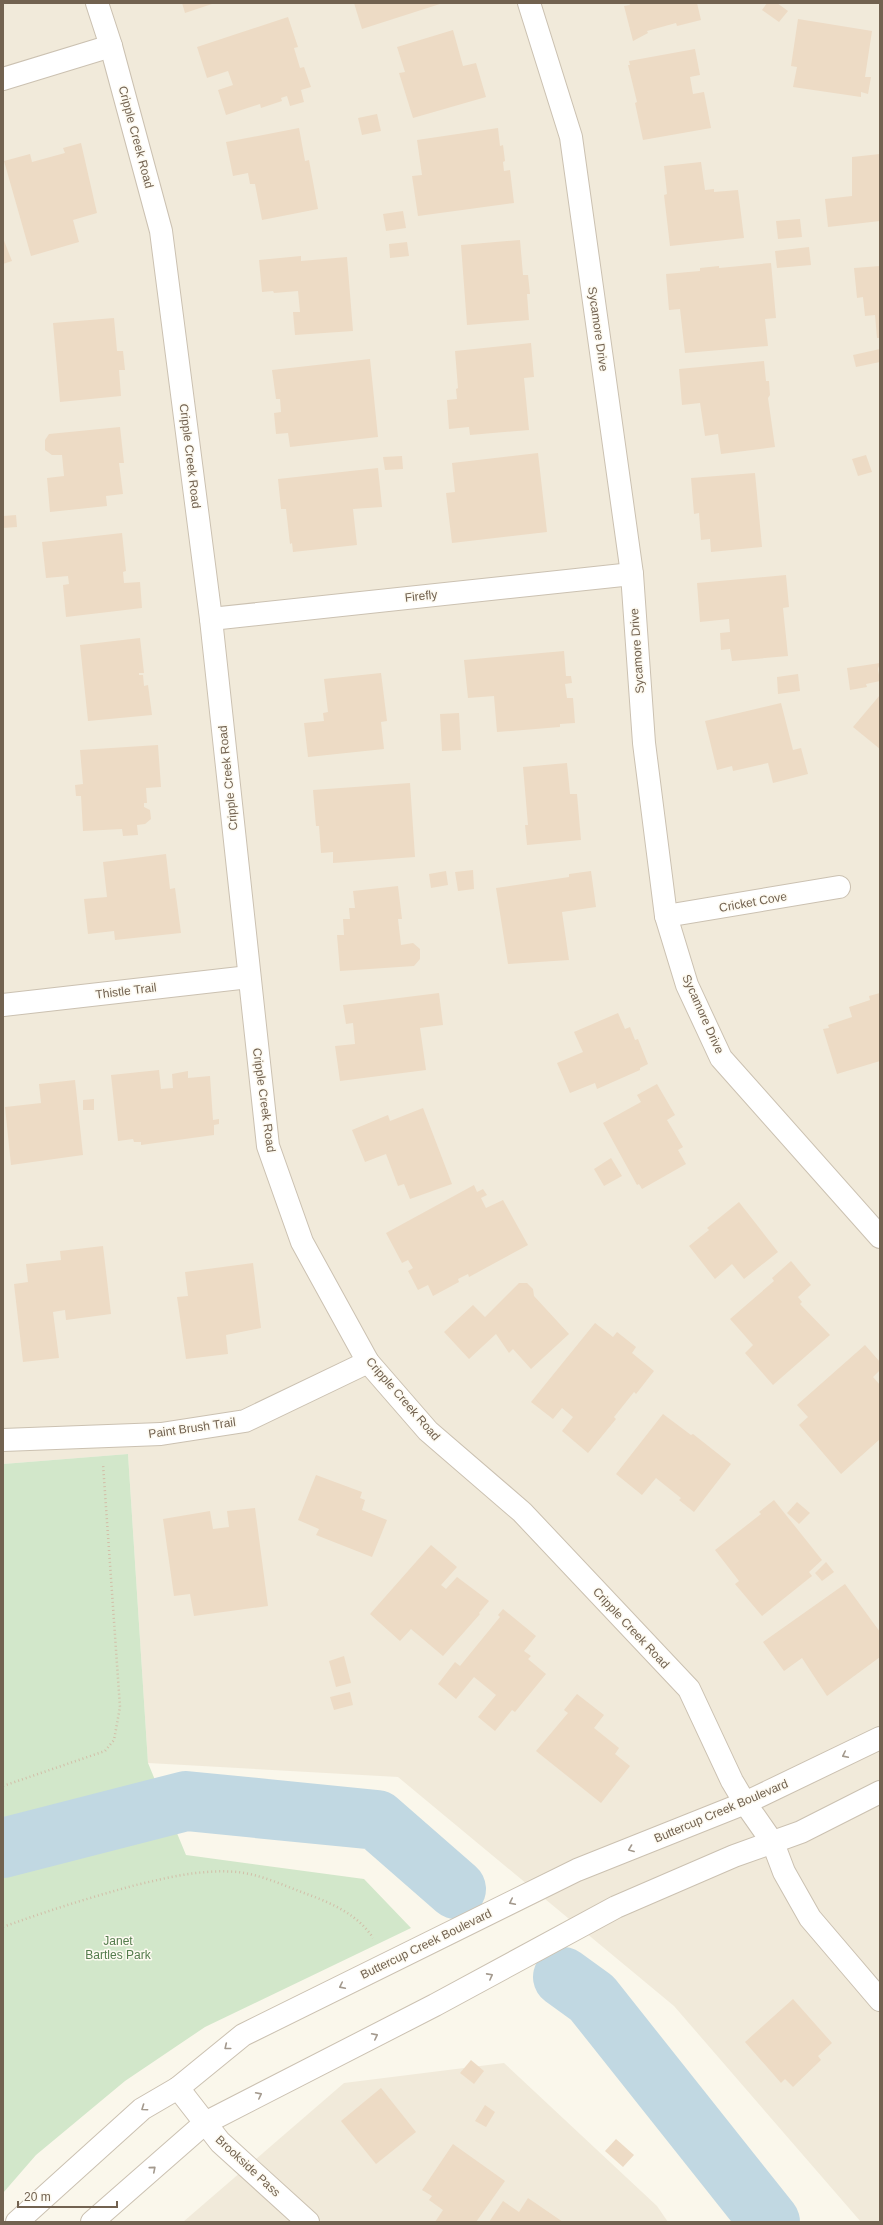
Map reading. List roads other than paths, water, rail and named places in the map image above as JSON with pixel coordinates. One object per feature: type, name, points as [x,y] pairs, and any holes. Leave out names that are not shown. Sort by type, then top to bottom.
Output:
[{"type":"street","name":"Cripple Creek Road","points":[[98,3],[161,231],[211,619],[268,1146],[302,1242],[368,1362],[428,1432],[522,1512],[689,1689],[745,1803],[773,1843],[784,1872],[810,1918],[880,2000]]},
{"type":"street","name":"Sycamore Drive","points":[[529,3],[571,137],[632,574],[644,743],[666,916],[687,985],[721,1058],[880,1237]]},
{"type":"street","points":[[3,79],[111,46]]},
{"type":"street","name":"Firefly","points":[[211,619],[632,574]]},
{"type":"street","name":"Cricket Cove","points":[[666,916],[839,887]]},
{"type":"street","name":"Thistle Trail","points":[[3,1005],[249,977]]},
{"type":"street","name":"Paint Brush Trail","points":[[3,1440],[161,1434],[245,1421],[368,1362]]},
{"type":"street","name":"Buttercup Creek Boulevard","points":[[17,2222],[142,2109],[178,2088],[243,2035],[577,1870],[745,1803],[880,1738]]},
{"type":"street","points":[[92,2222],[205,2123],[435,2005],[616,1907],[734,1856],[801,1832],[880,1792]]},
{"type":"street","name":"Brookside Pass","points":[[178,2088],[220,2142],[308,2222]]},
{"type":"waterway","points":[[3,1848],[186,1801],[377,1820],[456,1889]]},
{"type":"waterway","points":[[563,1977],[592,1998],[770,2222]]},
{"type":"park label","name":"Janet Bartles Park","points":[[118,1948]]}]
